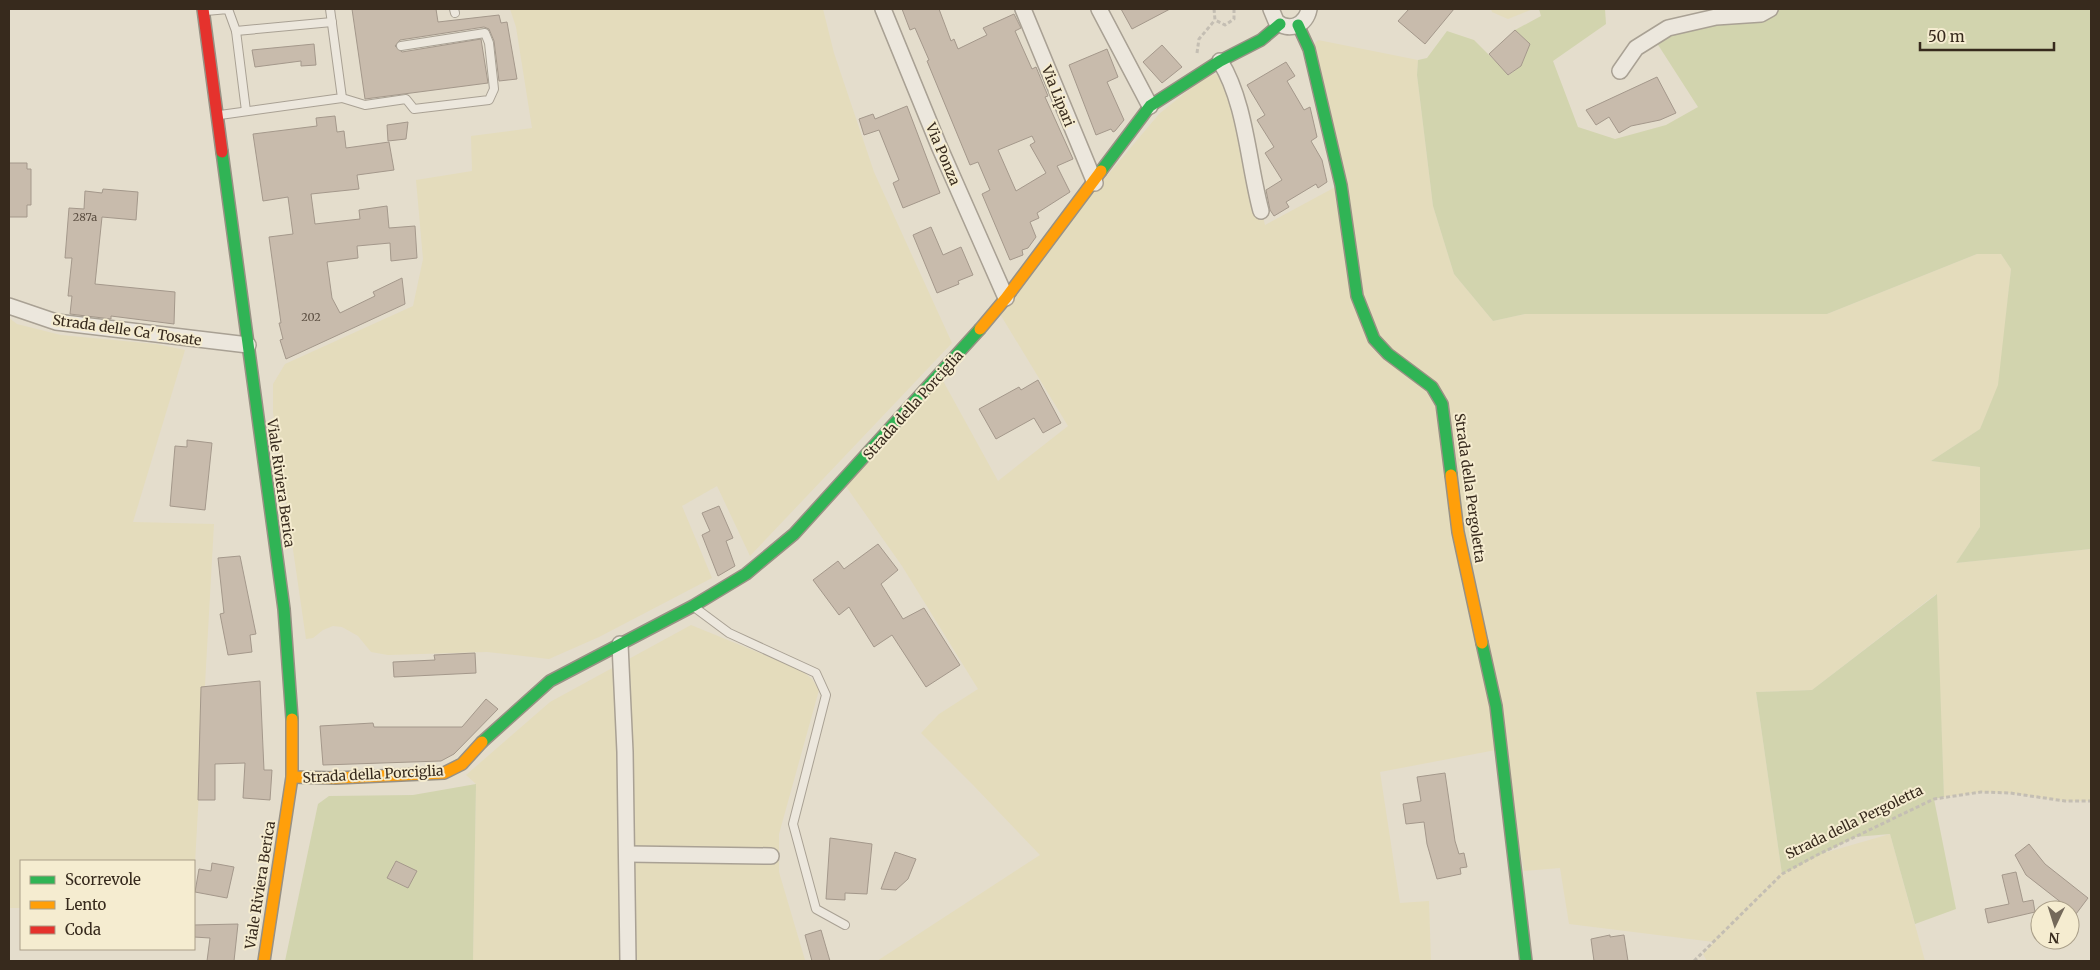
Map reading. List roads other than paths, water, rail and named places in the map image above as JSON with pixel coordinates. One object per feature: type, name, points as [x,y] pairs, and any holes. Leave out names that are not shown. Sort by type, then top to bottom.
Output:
[{"type":"street","name":"Via Ponza","points":[[883,9],[939,146],[1006,298]]},
{"type":"street","name":"Via Lipari","points":[[1023,9],[1095,183]]},
{"type":"street","points":[[1099,9],[1150,106]]},
{"type":"street","points":[[1271,9],[1273,17],[1280,24],[1289,27],[1304,21],[1308,9]]},
{"type":"street","points":[[1620,71],[1636,48],[1668,28],[1716,17],[1761,14],[1770,9]]},
{"type":"street","name":"Viale Riviera Berica","points":[[203,10],[284,609],[292,712],[292,778],[264,961]]},
{"type":"street","name":"Strada della Porciglia","points":[[292,778],[336,778],[444,772],[462,764],[498,726],[550,681],[693,606],[746,574],[794,534],[954,361],[1006,298],[1095,183],[1150,106],[1220,61],[1261,40],[1280,24]]},
{"type":"street","name":"Strada della Pergoletta","points":[[1298,25],[1309,49],[1342,184],[1357,296],[1374,339],[1388,354],[1432,387],[1442,404],[1458,532],[1496,706],[1526,961]]},
{"type":"street","points":[[1220,61],[1228,73],[1243,126],[1261,211]]},
{"type":"street","name":"Strada delle Ca' Tosate","points":[[9,306],[56,322],[248,345]]},
{"type":"street","points":[[620,644],[628,961]]},
{"type":"street","points":[[626,854],[771,856]]},
{"type":"lane","points":[[330,9],[342,98]]},
{"type":"lane","points":[[203,10],[228,10],[236,31],[246,111]]},
{"type":"lane","points":[[236,31],[332,22]]},
{"type":"lane","points":[[218,115],[342,98],[365,105],[406,99],[414,109],[489,100],[494,88],[489,43],[485,33],[401,46]]},
{"type":"lane","points":[[693,606],[729,633],[816,673],[826,695],[793,824],[816,909],[845,925]]}]
